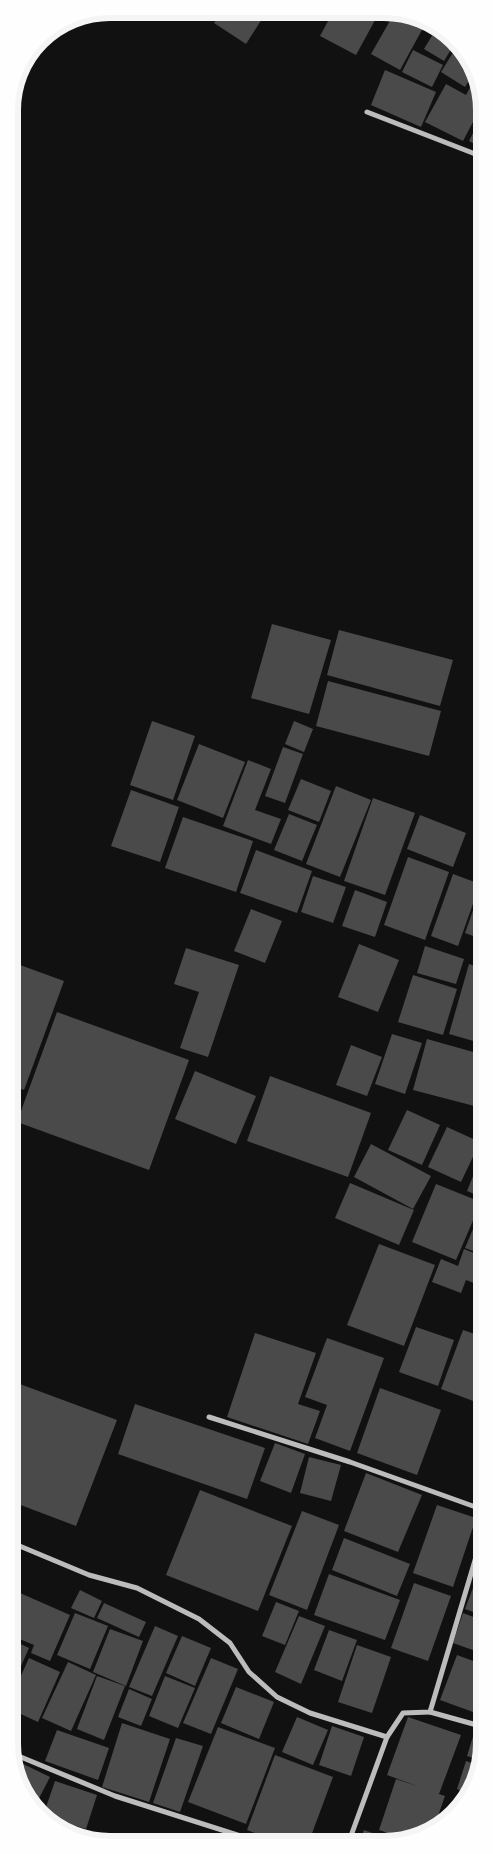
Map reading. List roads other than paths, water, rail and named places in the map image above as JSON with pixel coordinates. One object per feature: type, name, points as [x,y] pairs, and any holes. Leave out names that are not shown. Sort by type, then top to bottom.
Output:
[{"type":"street","points":[[367,112],[476,154]]},
{"type":"street","points":[[209,1417],[350,1462],[475,1507]]},
{"type":"street","points":[[18,1545],[89,1575],[137,1588],[199,1619],[230,1643],[249,1672],[277,1697],[310,1713],[387,1737]]},
{"type":"street","points":[[430,1712],[475,1560]]},
{"type":"street","points":[[351,1836],[387,1737],[404,1714],[430,1712],[475,1725]]},
{"type":"street","points":[[18,1756],[115,1796],[241,1836]]}]
